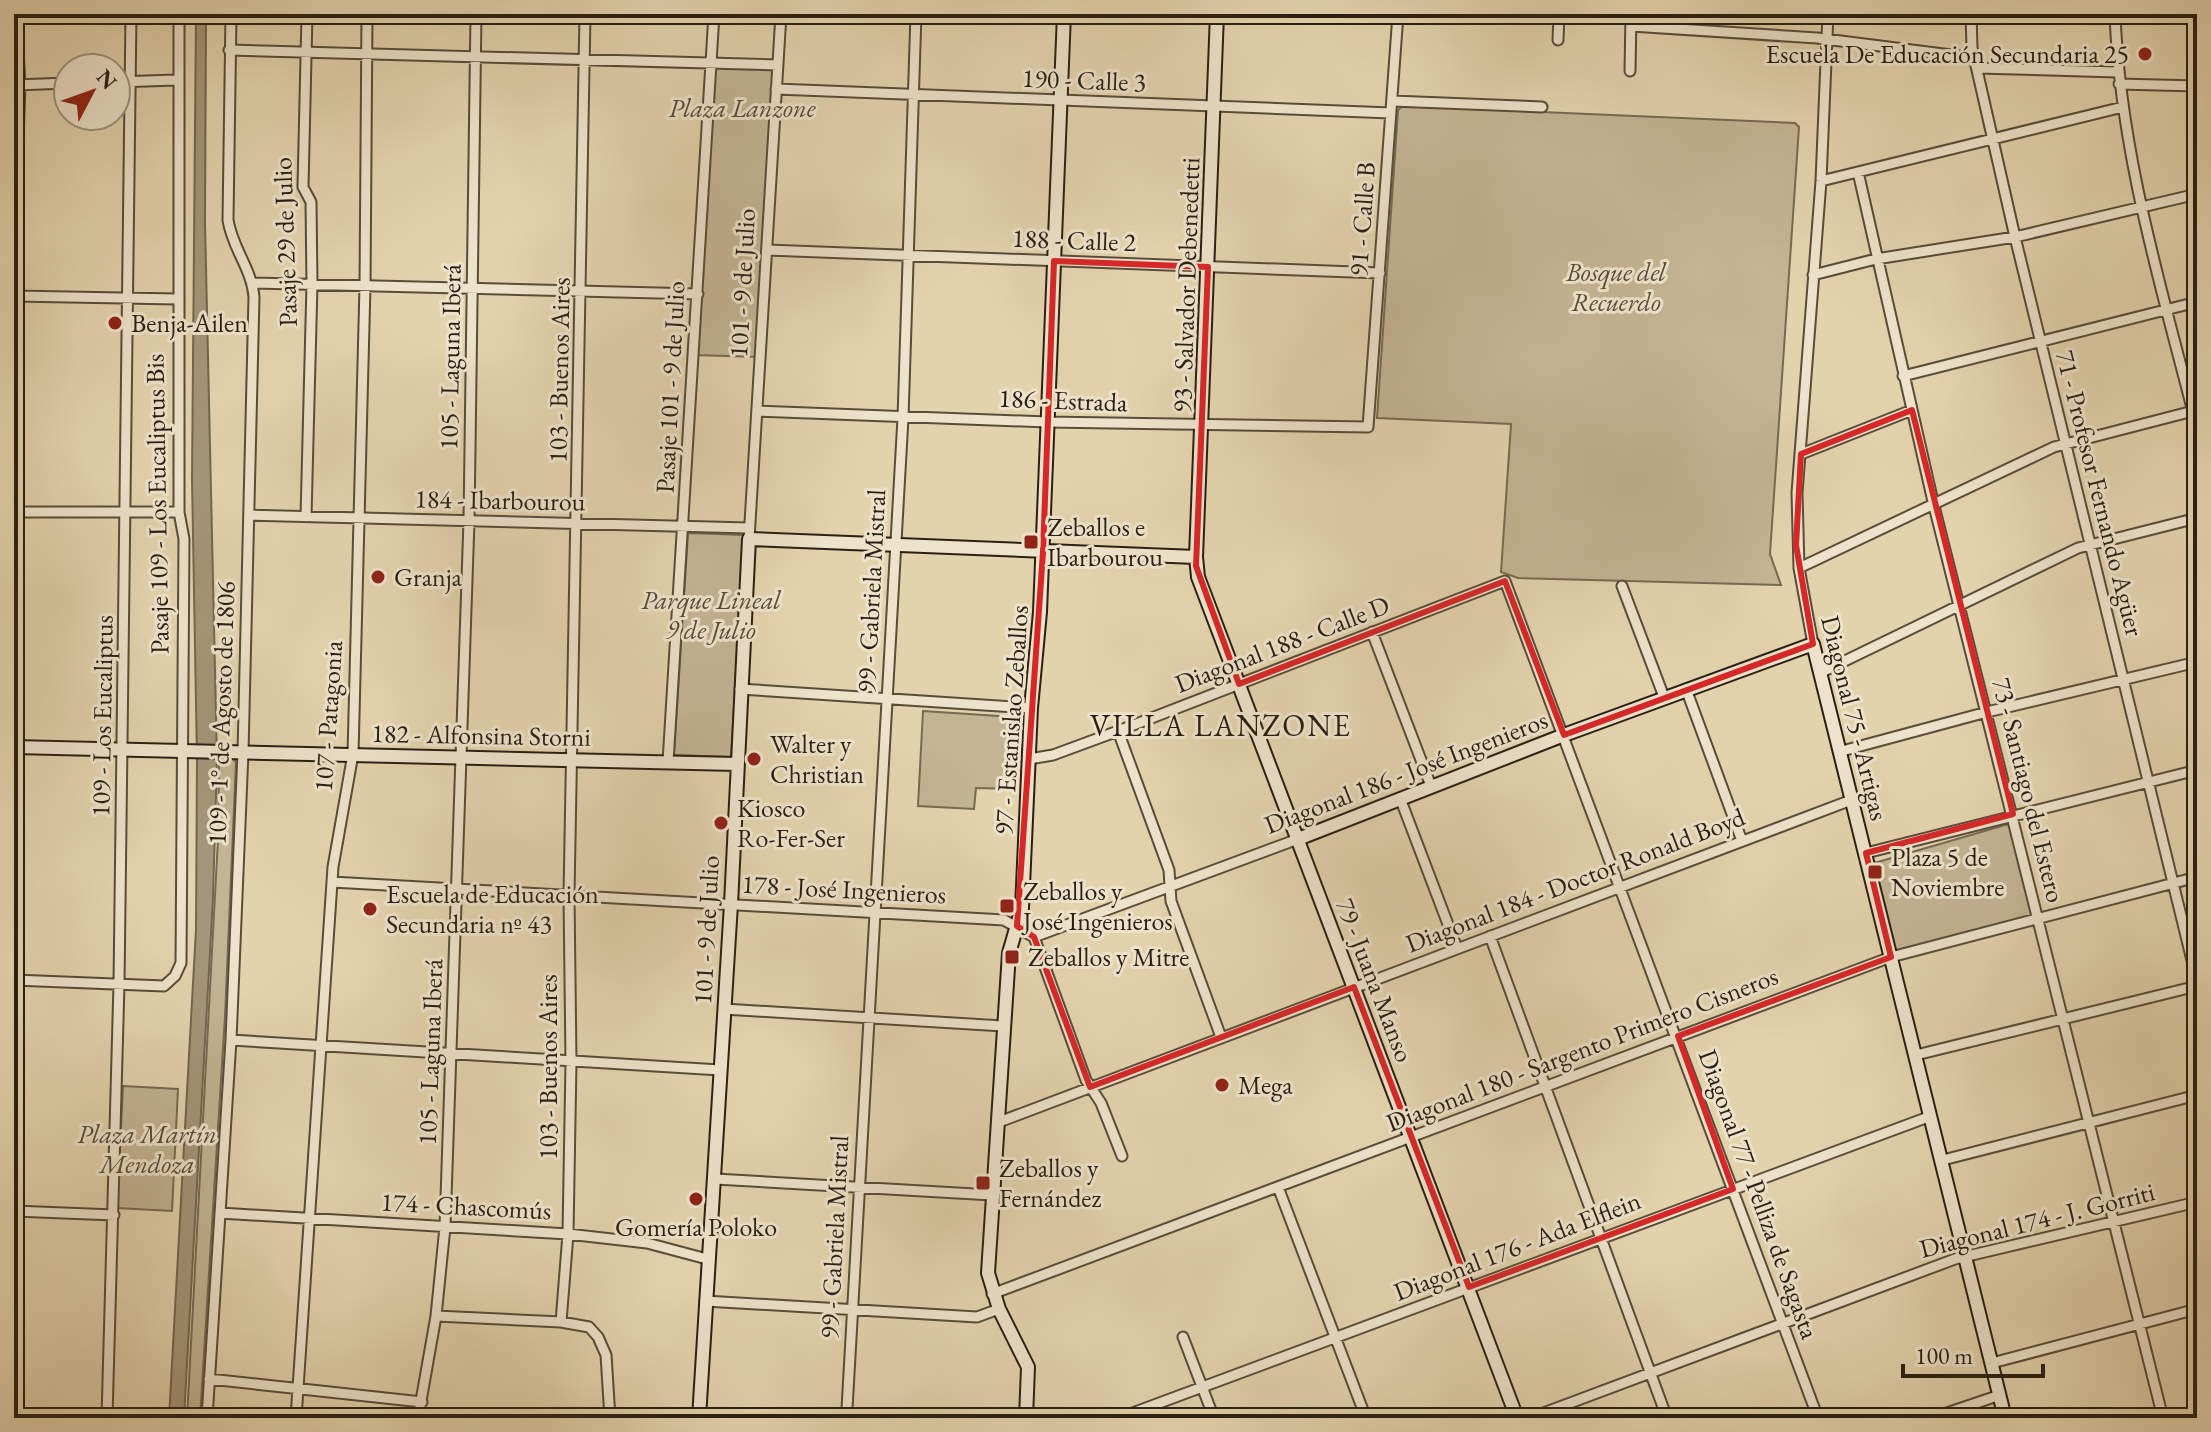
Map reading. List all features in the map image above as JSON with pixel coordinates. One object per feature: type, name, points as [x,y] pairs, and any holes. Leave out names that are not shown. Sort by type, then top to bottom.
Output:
[{"type":"street","points":[[14,253],[15,14],[33,14]]},
{"type":"street","name":"109 - Los Eucaliptus","points":[[131,14],[132,52]]},
{"type":"street","name":"Pasaje 109 - Los Eucaliptus Bis","points":[[119,984],[164,986],[175,976],[182,955],[186,750],[184,539],[179,512],[176,80],[179,14]]},
{"type":"street","name":"109 - 1° de Agosto de 1806","points":[[207,1418],[231,1040],[243,752],[253,283],[231,241],[228,220],[231,14]]},
{"type":"street","name":"Pasaje 29 de Julio","points":[[306,517],[312,284],[311,202],[303,187],[307,14]]},
{"type":"street","name":"107 - Patagonia","points":[[296,1418],[332,882],[353,754],[365,286],[367,14]]},
{"type":"street","name":"105 - Laguna Iberá","points":[[418,1418],[436,1316],[445,1227],[469,521],[476,14]]},
{"type":"street","name":"103 - Buenos Aires","points":[[561,1322],[568,1234],[571,1062],[569,895],[583,291],[585,14]]},
{"type":"street","name":"Pasaje 101 - 9 de Julio","points":[[668,762],[714,14]]},
{"type":"street","name":"101 - 9 de Julio","points":[[699,1418],[781,14]]},
{"type":"street","name":"99 - Gabriela Mistral","points":[[847,1409],[903,418],[916,14]]},
{"type":"street","name":"97 - Estanislao Zeballos","points":[[1026,1418],[1028,1367],[992,1294],[988,1273],[1009,953],[1022,908],[1031,708],[1043,552],[1064,14]]},
{"type":"street","name":"93 - Salvador Debenedetti","points":[[1196,557],[1217,14]]},
{"type":"street","name":"91 - Calle B","points":[[1368,427],[1398,14]]},
{"type":"street","points":[[1558,40],[1559,14]]},
{"type":"street","points":[[1630,71],[1631,14]]},
{"type":"street","name":"Diagonal 75 - Artigas","points":[[1828,14],[1821,181],[1797,493],[1799,568],[1813,644],[1854,799],[2005,1418]]},
{"type":"street","name":"71 - Profesor Fernando Agüer","points":[[1971,14],[1976,63],[1991,136],[2197,984]]},
{"type":"street","points":[[2115,14],[2117,72],[2123,107],[2167,309],[2195,410],[2197,428]]},
{"type":"street","points":[[1631,26],[1826,40],[1976,63],[2117,72]]},
{"type":"street","points":[[229,50],[778,65]]},
{"type":"street","points":[[132,81],[176,80]]},
{"type":"street","points":[[17,85],[52,84]]},
{"type":"street","points":[[2119,84],[2197,86]]},
{"type":"street","name":"190 - Calle 3","points":[[776,89],[1391,113]]},
{"type":"street","points":[[1392,101],[1542,107]]},
{"type":"street","points":[[1821,181],[1991,136],[2123,107]]},
{"type":"street","name":"109 - Los Eucaliptus","points":[[107,1418],[119,984],[131,132]]},
{"type":"street","name":"73 - Santiago del Estero","points":[[1858,172],[1934,506],[2163,1418]]},
{"type":"street","points":[[1813,275],[1876,259],[2015,237],[2197,194]]},
{"type":"street","name":"188 - Calle 2","points":[[767,250],[1380,273]]},
{"type":"street","points":[[253,283],[698,294]]},
{"type":"street","points":[[14,296],[177,299]]},
{"type":"street","points":[[1903,376],[2197,302]]},
{"type":"street","points":[[1801,454],[1912,410]]},
{"type":"street","points":[[1799,568],[2067,442],[2195,410]]},
{"type":"street","name":"186 - Estrada","points":[[757,411],[1047,422],[1368,427]]},
{"type":"street","points":[[14,512],[179,512]]},
{"type":"street","name":"184 - Ibarbourou","points":[[249,515],[684,526],[895,547],[1196,557]]},
{"type":"street","points":[[1822,672],[2090,543],[2197,518]]},
{"type":"street","name":"79 - Juana Manso","points":[[1196,557],[1198,577],[1517,1418]]},
{"type":"street","name":"Diagonal 188 - Calle D","points":[[1029,759],[1053,755],[1118,731],[1505,581]]},
{"type":"street","name":"Diagonal 77 - Pelliza de Sagasta","points":[[1505,581],[1678,1036],[1818,1418]]},
{"type":"street","points":[[1622,586],[1664,697]]},
{"type":"street","points":[[1372,632],[1431,786]]},
{"type":"street","name":"Diagonal 186 - José Ingenieros","points":[[1034,937],[1298,839],[1664,697],[1813,644]]},
{"type":"street","points":[[1842,751],[1987,712],[2197,662]]},
{"type":"street","points":[[740,689],[1031,708]]},
{"type":"street","points":[[1686,689],[1742,841]]},
{"type":"street","points":[[1118,731],[1169,870],[1171,901],[1221,1037]]},
{"type":"street","name":"182 - Alfonsina Storni","points":[[14,747],[736,764]]},
{"type":"street","points":[[1866,853],[2197,770]]},
{"type":"street","points":[[1400,798],[1457,948]]},
{"type":"street","name":"Diagonal 184 - Doctor Ronald Boyd","points":[[999,1122],[1854,799]]},
{"type":"street","name":"Diagonal 180 - Sargento Primero Cisneros","points":[[992,1294],[1891,957],[2197,877]]},
{"type":"street","name":"178 - José Ingenieros","points":[[332,882],[1004,920],[1017,926]]},
{"type":"street","points":[[1017,926],[1034,937],[1090,1087],[1101,1103],[1122,1156]]},
{"type":"street","points":[[1490,936],[1667,1418]]},
{"type":"street","points":[[14,980],[119,984]]},
{"type":"street","points":[[1916,1055],[2062,1021],[2197,984]]},
{"type":"street","points":[[724,1009],[1003,1026]]},
{"type":"street","points":[[231,1040],[720,1070]]},
{"type":"street","points":[[1943,1160],[2197,1095]]},
{"type":"street","name":"Diagonal 176 - Ada Elflein","points":[[1119,1418],[1931,1116]]},
{"type":"street","points":[[715,1179],[992,1195]]},
{"type":"street","points":[[1278,1187],[1366,1418]]},
{"type":"street","name":"Diagonal 174 - J. Gorriti","points":[[1530,1418],[1781,1322],[1965,1257],[2197,1202]]},
{"type":"street","points":[[14,1211],[114,1215]]},
{"type":"street","name":"174 - Chascomús","points":[[220,1213],[568,1234],[647,1243],[707,1259]]},
{"type":"street","points":[[705,1301],[977,1317],[999,1309]]},
{"type":"street","points":[[1992,1363],[2197,1309]]},
{"type":"street","points":[[436,1316],[561,1322],[589,1327],[604,1347],[610,1418]]},
{"type":"street","points":[[1183,1337],[1214,1418]]},
{"type":"street","points":[[209,1379],[422,1402]]},
{"type":"street","points":[[1932,1418],[2000,1395]]},
{"type":"street","points":[[2188,1418],[2197,1414]]},
{"type":"highlighted area","points":[[1054,261],[1208,267],[1196,566],[1239,684],[1505,581],[1564,735],[1813,644],[1796,545],[1801,454],[1912,410],[2013,814],[1866,853],[1891,957],[1678,1036],[1733,1189],[1469,1287],[1354,987],[1090,1087],[1034,937],[1017,926],[1043,552]]},
{"type":"green space","name":"Plaza Lanzone","points":[[711,63],[778,65],[760,357],[694,355]]},
{"type":"green space","name":"Bosque del Recuerdo","points":[[1403,106],[1795,123],[1799,127],[1770,554],[1781,585],[1518,578],[1501,572],[1511,424],[1377,418],[1398,110]]},
{"type":"green space","name":"Parque Lineal 9 de Julio","points":[[688,533],[744,535],[731,757],[674,755]]},
{"type":"green space","points":[[923,711],[1014,717],[1019,726],[1016,789],[976,788],[974,809],[918,806]]},
{"type":"green space","points":[[219,758],[232,758],[236,762],[225,1016],[200,1418],[187,1418],[218,839]]},
{"type":"green space","points":[[2012,823],[2035,915],[1894,953],[1871,864]]},
{"type":"green space","name":"Plaza Martín Mendoza","points":[[123,1086],[178,1089],[172,1211],[117,1208]]},
{"type":"shaded area","points":[[196,14],[206,14],[205,222],[217,760],[213,898],[184,1418],[169,1418],[196,929],[197,760],[192,479]]},
{"type":"place","name":"Escuela De Educación Secundaria 25","points":[[2145,54]]},
{"type":"place","name":"Benja-Ailen","points":[[115,323]]},
{"type":"place","name":"Zeballos e Ibarbourou","points":[[1031,542]]},
{"type":"place","name":"Granja","points":[[378,577]]},
{"type":"place","name":"Walter y Christian","points":[[754,759]]},
{"type":"place","name":"Kiosco Ro-Fer-Ser","points":[[721,823]]},
{"type":"place","name":"Plaza 5 de Noviembre","points":[[1875,872]]},
{"type":"place","name":"Zeballos y José Ingenieros","points":[[1007,906]]},
{"type":"place","name":"Escuela de Educación Secundaria nº 43","points":[[370,909]]},
{"type":"place","name":"Zeballos y Mitre","points":[[1012,957]]},
{"type":"place","name":"Mega","points":[[1222,1085]]},
{"type":"place","name":"Zeballos y Fernández","points":[[983,1183]]},
{"type":"place","name":"Gomería Poloko","points":[[696,1199]]},
{"type":"district","name":"VILLA LANZONE","points":[[1221,726]]}]
